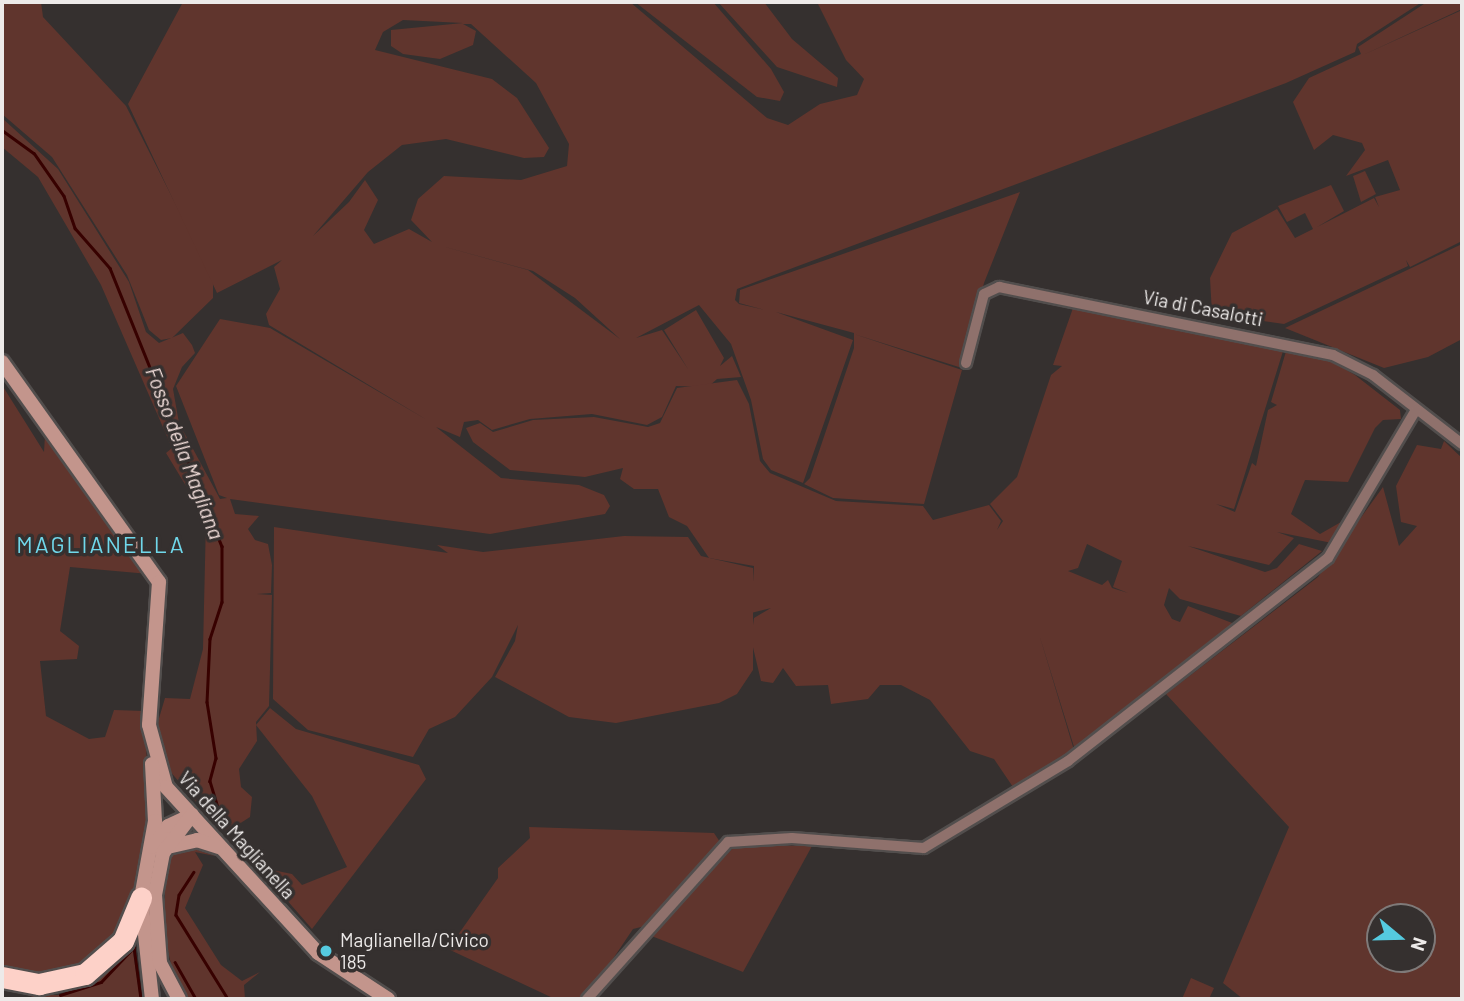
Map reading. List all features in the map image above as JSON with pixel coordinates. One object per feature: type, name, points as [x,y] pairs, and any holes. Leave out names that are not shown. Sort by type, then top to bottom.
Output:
[{"type":"highway","points":[[2,977],[39,984],[85,974],[123,941],[141,898]]},
{"type":"main road","name":"Via della Maglianella","points":[[2,362],[159,582],[152,752],[166,787],[318,953],[388,999]]},
{"type":"main road","points":[[152,752],[158,850],[156,934],[163,970],[179,999]]},
{"type":"main road","points":[[152,999],[141,898],[168,826],[192,815]]},
{"type":"main road","points":[[158,850],[197,840],[224,849]]},
{"type":"street","name":"Via di Casalotti","points":[[966,363],[984,294],[996,286],[1315,349],[1364,369],[1462,444]]},
{"type":"street","points":[[587,999],[727,842],[792,838],[924,848],[1068,761],[1328,558],[1416,410]]},
{"type":"shaded area","points":[[2,2],[41,2],[43,17],[126,106],[213,278],[213,298],[172,338],[161,340],[149,330],[127,275],[52,157],[2,114]]},
{"type":"shaded area","points":[[183,2],[630,2],[767,118],[788,125],[820,104],[857,95],[864,79],[846,60],[817,2],[1422,2],[1357,44],[1355,52],[1286,83],[737,289],[735,300],[739,304],[769,311],[739,303],[740,290],[1020,192],[984,283],[962,368],[854,333],[776,312],[853,340],[803,483],[771,470],[763,459],[751,400],[731,344],[699,305],[636,338],[662,330],[688,369],[664,330],[696,310],[724,358],[720,366],[732,356],[741,377],[717,379],[708,387],[676,386],[662,417],[647,425],[592,414],[530,419],[492,430],[478,420],[464,422],[460,437],[436,427],[501,478],[579,485],[604,495],[610,506],[605,514],[490,534],[230,499],[235,514],[259,516],[248,529],[255,540],[268,544],[272,565],[271,593],[257,594],[272,595],[269,706],[256,722],[257,741],[239,769],[241,787],[252,797],[250,817],[225,833],[223,817],[207,815],[169,770],[157,725],[165,698],[190,699],[203,649],[206,519],[166,453],[172,448],[101,285],[38,177],[2,147],[2,118],[58,169],[129,282],[146,332],[159,343],[183,333],[192,345],[195,353],[182,367],[173,389],[179,423],[220,499],[227,498],[219,495],[176,386],[220,319],[270,328],[427,420],[269,325],[266,314],[280,289],[274,267],[282,260],[217,293],[128,104]],"holes":[[[403,20],[463,23],[391,30],[391,46],[403,54],[440,59],[473,45],[476,31],[463,24],[471,24],[536,83],[569,144],[567,166],[521,180],[444,176],[418,199],[411,220],[432,242],[409,229],[374,244],[364,230],[378,200],[365,180],[349,202],[313,236],[368,172],[402,145],[446,139],[524,158],[544,157],[549,148],[517,98],[492,79],[375,50],[383,32]],[[438,245],[533,271],[575,298],[620,339],[528,270]]]},
{"type":"shaded area","points":[[635,2],[713,2],[771,69],[784,92],[780,101],[757,97]]},
{"type":"shaded area","points":[[718,2],[764,2],[792,39],[838,78],[837,87],[777,67]]},
{"type":"shaded area","points":[[1427,2],[1462,2],[1462,9],[1363,55],[1462,10],[1462,241],[1410,267],[1406,260],[1408,266],[1284,324],[1212,314],[1210,278],[1232,233],[1277,209],[1295,238],[1313,229],[1305,213],[1287,222],[1278,206],[1331,185],[1344,211],[1317,227],[1374,198],[1379,207],[1375,197],[1400,190],[1388,160],[1346,176],[1365,150],[1362,143],[1333,135],[1314,150],[1293,102],[1309,78],[1361,54],[1358,47]]},
{"type":"shaded area","points":[[1365,171],[1376,194],[1361,202],[1353,176]]},
{"type":"shaded area","points":[[1462,244],[1462,339],[1428,357],[1384,368],[1285,328]]},
{"type":"shaded area","points":[[1073,308],[1284,348],[1234,509],[1216,504],[1235,512],[1252,463],[1256,466],[1268,410],[1277,405],[1271,402],[1287,348],[1326,358],[1355,375],[1400,410],[1401,419],[1383,420],[1375,428],[1348,482],[1305,480],[1291,514],[1320,534],[1341,522],[1351,525],[1337,544],[1277,532],[1294,538],[1269,565],[1188,546],[1265,572],[1277,568],[1299,544],[1322,551],[1241,616],[1180,599],[1169,588],[1164,605],[1172,619],[1180,622],[1188,606],[1240,626],[1075,750],[1039,634],[1074,750],[1015,790],[994,759],[970,751],[930,700],[901,685],[880,685],[868,699],[831,704],[828,685],[796,686],[783,668],[773,683],[761,681],[751,639],[754,618],[771,608],[751,613],[754,566],[709,558],[687,526],[669,517],[658,489],[634,489],[620,479],[623,468],[585,477],[510,470],[473,442],[466,428],[480,423],[493,432],[533,420],[594,417],[648,427],[660,423],[677,388],[737,380],[749,404],[760,461],[770,473],[836,501],[923,506],[933,520],[989,505],[1001,521],[997,530],[1003,521],[990,504],[1017,477],[1051,375],[1062,366],[1053,365]],"holes":[[[1087,544],[1122,561],[1113,587],[1128,593],[1112,588],[1108,580],[1102,585],[1068,571],[1078,568]]]},
{"type":"shaded area","points":[[854,334],[962,370],[924,504],[833,498],[804,484],[810,478],[854,348]]},
{"type":"shaded area","points":[[2,385],[44,452],[45,435],[149,574],[70,567],[60,631],[79,646],[77,659],[40,661],[46,716],[89,739],[105,737],[114,710],[144,711],[150,815],[137,895],[103,956],[53,976],[2,969]]},
{"type":"shaded area","points":[[1444,441],[1462,458],[1462,999],[1243,999],[1223,983],[1289,827],[1166,694],[1318,577],[1383,487],[1399,546],[1417,526],[1401,522],[1396,486],[1417,445],[1441,449]]},
{"type":"shaded area","points":[[274,527],[448,553],[437,545],[483,552],[624,536],[688,537],[701,556],[753,568],[753,670],[737,694],[719,703],[616,723],[569,717],[495,677],[515,641],[518,625],[492,677],[455,717],[429,729],[413,757],[308,730],[273,699]]},
{"type":"shaded area","points":[[270,708],[296,729],[419,765],[426,779],[312,929],[258,867],[292,874],[302,885],[347,867],[312,796],[256,725]]},
{"type":"shaded area","points":[[529,827],[714,833],[720,842],[645,926],[633,929],[586,999],[555,999],[448,949],[498,878],[498,868],[530,838]]},
{"type":"shaded area","points":[[736,845],[812,846],[743,972],[649,935]]},
{"type":"shaded area","points":[[189,847],[215,856],[195,852],[203,865],[185,908],[221,965],[242,981],[260,972],[244,985],[245,999],[189,999],[174,978],[165,937],[165,878],[172,855]]},
{"type":"shaded area","points":[[132,945],[140,999],[38,999],[28,995],[64,995],[89,987]]},
{"type":"shaded area","points":[[1191,978],[1214,988],[1209,999],[1182,999]]},
{"type":"waterway","name":"Fosso della Magliana","points":[[2,130],[34,153],[64,196],[75,228],[110,268],[222,546],[222,602],[210,639],[207,702],[216,758],[210,781],[222,821]]},
{"type":"waterway","name":"Fosso della Magliana","points":[[194,872],[179,895],[176,915],[228,999]]},
{"type":"waterway","points":[[60,995],[101,982],[134,947],[141,999]]},
{"type":"waterway","points":[[175,962],[196,999]]},
{"type":"place","name":"Maglianella/Civico 185","points":[[326,951]]},
{"type":"district","name":"MAGLIANELLA","points":[[101,544]]}]
